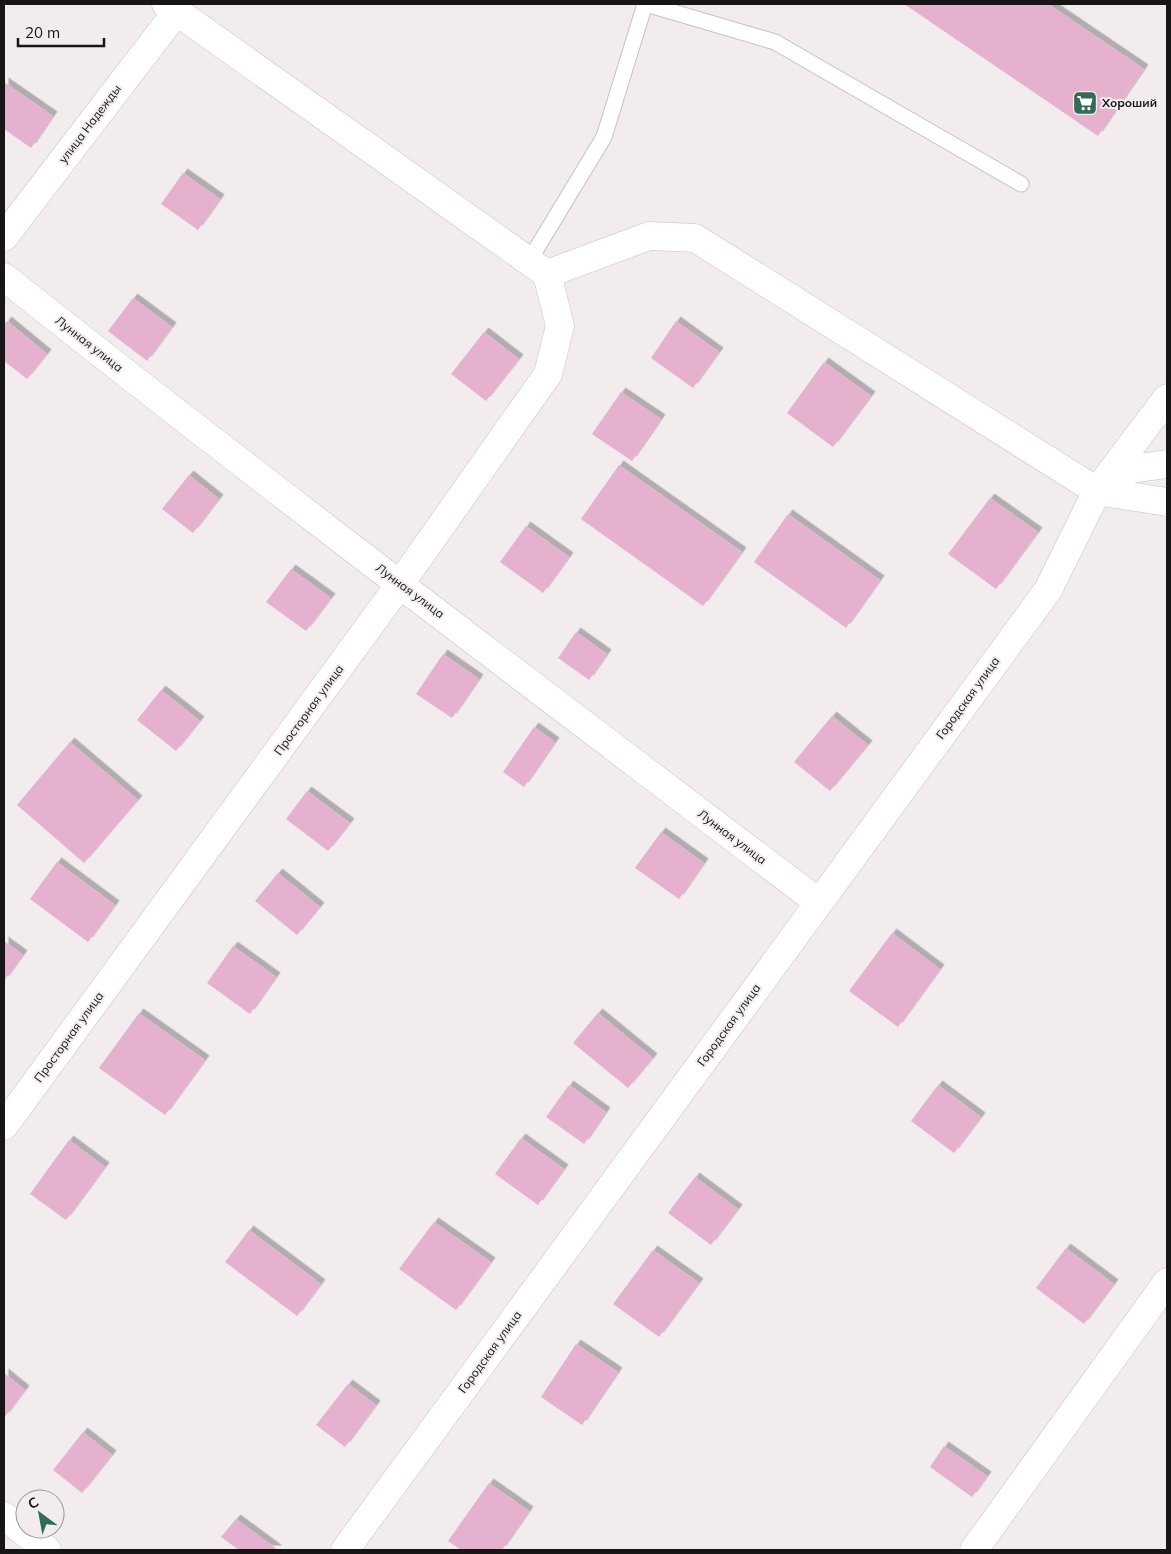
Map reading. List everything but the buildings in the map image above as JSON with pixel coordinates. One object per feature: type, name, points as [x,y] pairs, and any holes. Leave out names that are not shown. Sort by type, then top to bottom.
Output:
[{"type":"street","points":[[171,8],[538,267],[649,236],[695,238],[1097,491],[1167,502]]},
{"type":"street","name":"улица Надежды","points":[[4,237],[171,8]]},
{"type":"street","name":"Просторная улица","points":[[4,1126],[400,584],[548,374],[560,326],[538,267]]},
{"type":"street","name":"Лунная улица","points":[[4,276],[106,358],[818,902]]},
{"type":"street","name":"Городская улица","points":[[345,1550],[1048,590],[1097,491],[1167,398]]},
{"type":"street","points":[[1097,491],[1130,469],[1167,464]]},
{"type":"street","points":[[974,1550],[1167,1282]]},
{"type":"street","points":[[4,1516],[47,1550]]},
{"type":"lane","points":[[538,267],[604,137],[645,4],[775,42],[1021,184]]},
{"type":"place","name":"Хороший","points":[[1085,103]]}]
